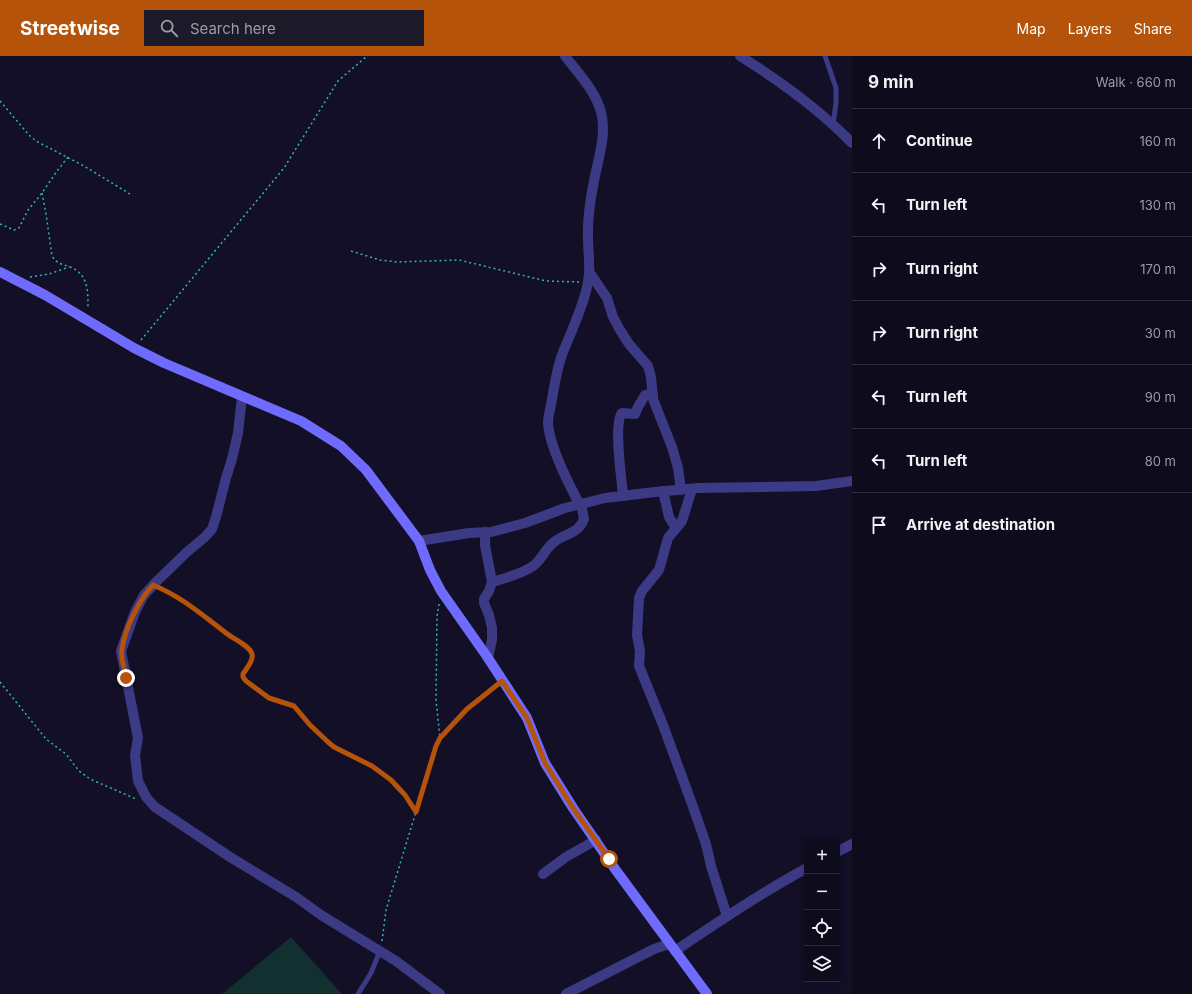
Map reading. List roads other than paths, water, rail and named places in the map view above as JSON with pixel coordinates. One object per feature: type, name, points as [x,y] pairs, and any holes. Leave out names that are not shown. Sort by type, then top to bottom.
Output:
[{"type":"street","points":[[492,582],[504,579],[533,566],[553,542],[579,529],[584,519],[580,504],[568,484],[554,448],[549,433],[548,421],[563,353],[574,326],[589,278],[588,230],[594,182],[602,144],[603,128],[601,112],[594,97],[585,81],[565,56]]},
{"type":"street","points":[[740,56],[798,94],[852,143]]},
{"type":"street","points":[[0,272],[45,295],[134,348],[164,363],[301,421],[341,446],[366,470],[419,541],[430,570],[441,591],[488,658],[527,718],[545,763],[573,808],[615,869],[707,994]]},
{"type":"street","points":[[589,278],[607,298],[613,317],[620,330],[629,344],[648,366],[655,404],[672,447],[678,468],[681,490]]},
{"type":"street","points":[[623,496],[618,434],[620,416],[625,412],[635,414],[645,395],[653,394]]},
{"type":"street","points":[[242,397],[238,433],[212,529],[144,595],[135,612],[121,651],[138,738],[135,755],[138,781],[146,797],[155,807],[230,857],[296,897],[321,916],[396,961],[440,994]]},
{"type":"street","points":[[419,541],[454,535],[485,532],[525,523],[565,508],[604,498],[692,489],[816,486],[852,481]]},
{"type":"street","points":[[692,489],[682,521],[668,538],[659,570],[642,591],[639,598],[637,635],[640,650],[640,666],[706,844],[726,916]]},
{"type":"street","points":[[663,491],[670,517],[676,528]]},
{"type":"street","points":[[485,532],[485,545],[492,582],[489,591],[484,598],[484,603],[492,628],[492,640],[488,658]]},
{"type":"street","points":[[543,874],[566,857],[596,840]]},
{"type":"street","points":[[840,850],[852,844]]},
{"type":"street","points":[[566,994],[654,949],[672,947],[804,870]]},
{"type":"lane","points":[[825,56],[836,88],[836,104],[833,125]]},
{"type":"lane","points":[[358,994],[371,973],[380,951]]}]
